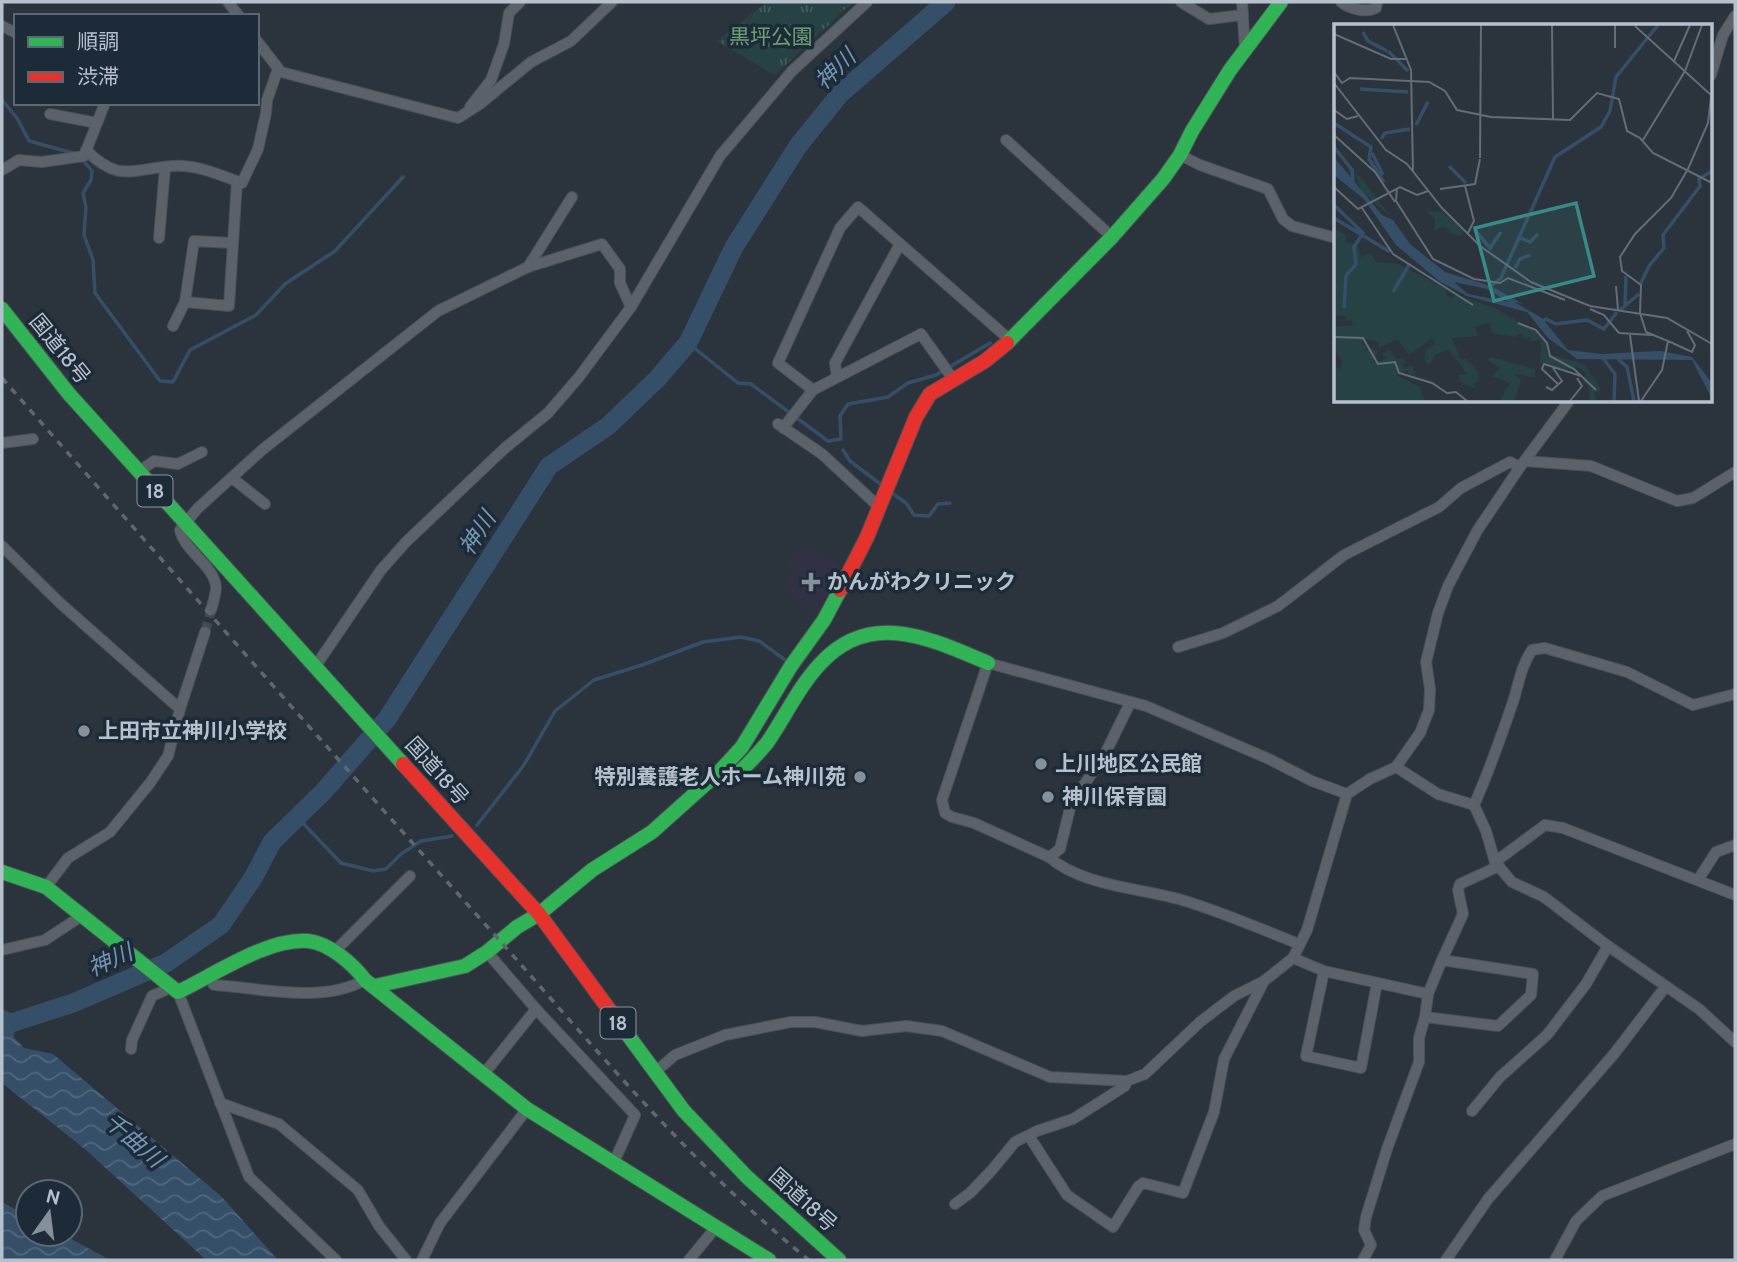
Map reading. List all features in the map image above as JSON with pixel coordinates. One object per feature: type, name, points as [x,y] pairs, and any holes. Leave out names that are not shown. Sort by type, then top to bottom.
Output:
[{"type":"main road","points":[[370,983],[465,965],[488,952],[592,870],[652,832],[719,772],[742,747],[791,666],[824,620],[867,537],[930,394],[985,361],[1010,340],[1112,237],[1163,179],[1244,50],[1282,2]]},
{"type":"main road","name":"国道18号","points":[[2,309],[69,394],[184,524],[539,914],[684,1111],[747,1177],[839,1260]]},
{"type":"main road","points":[[719,772],[731,775],[737,773],[766,745],[819,663],[831,650],[848,640],[868,633],[901,633],[919,636],[988,663]]},
{"type":"main road","points":[[2,872],[47,887],[175,989],[209,978],[269,947],[295,941],[311,941],[334,952],[527,1109],[717,1226],[764,1259]]},
{"type":"street","points":[[467,111],[491,80],[505,44],[509,13],[520,2]]},
{"type":"street","points":[[261,52],[281,72],[458,118],[480,104],[531,62],[570,41],[612,2]]},
{"type":"street","points":[[319,670],[381,570],[406,542],[505,448],[548,413],[579,377],[631,307],[720,156],[792,71],[867,2]]},
{"type":"street","points":[[1181,2],[1209,19],[1242,15]]},
{"type":"street","points":[[1242,2],[1244,50]]},
{"type":"street","points":[[1341,2],[1346,6],[1368,11],[1376,8],[1377,2]]},
{"type":"street","points":[[1712,72],[1723,35],[1735,16]]},
{"type":"street","points":[[86,150],[105,168],[131,172],[172,166],[201,168],[242,183],[258,149],[267,100],[278,69]]},
{"type":"street","points":[[2,170],[19,160],[63,160],[84,156],[104,105]]},
{"type":"street","points":[[50,114],[97,123]]},
{"type":"street","points":[[1006,140],[1112,237]]},
{"type":"street","points":[[1180,155],[1200,165],[1268,189],[1283,219],[1292,226],[1334,238]]},
{"type":"street","points":[[159,238],[165,168]]},
{"type":"street","points":[[185,302],[229,306],[237,181]]},
{"type":"street","points":[[528,267],[572,197]]},
{"type":"street","points":[[813,390],[778,363],[840,228],[858,207],[1010,340]]},
{"type":"street","points":[[173,327],[185,302],[194,241],[232,243]]},
{"type":"street","points":[[211,610],[216,588],[214,579],[182,540],[180,530],[184,524],[197,509],[298,420],[438,311],[528,267],[602,244],[620,269],[620,284],[631,307]]},
{"type":"street","points":[[837,377],[835,363],[900,244]]},
{"type":"street","points":[[879,507],[822,454],[780,426],[813,390],[921,334],[953,379]]},
{"type":"street","points":[[654,1073],[675,1055],[725,1035],[791,1022],[815,1022],[862,1031],[906,1026],[943,1031],[1050,1077],[1127,1081],[1145,1073],[1200,1022],[1234,996],[1264,981],[1293,958],[1307,930],[1347,794],[1396,767],[1420,733],[1429,710],[1430,689],[1426,662],[1434,626],[1448,586],[1477,531],[1568,402]]},
{"type":"street","points":[[2,443],[33,439]]},
{"type":"street","points":[[138,472],[154,461],[178,464],[202,452]]},
{"type":"street","points":[[1178,647],[1223,633],[1278,606],[1344,555],[1439,507],[1461,488],[1510,462],[1591,466],[1677,500],[1693,498],[1735,472]]},
{"type":"street","points":[[232,478],[265,504]]},
{"type":"street","points":[[2,546],[60,603],[180,709]]},
{"type":"street","points":[[47,887],[68,858],[110,832],[150,783],[167,756],[205,632]]},
{"type":"street","points":[[1474,805],[1487,776],[1524,663],[1532,650],[1545,648],[1626,672],[1693,705],[1735,694]]},
{"type":"street","points":[[1299,944],[1183,900],[1141,892],[1062,869],[1049,857],[945,813],[942,800],[988,663],[1146,706],[1211,733],[1312,781],[1347,794]]},
{"type":"street","points":[[1049,857],[1060,849],[1070,808],[1105,754],[1130,703]]},
{"type":"street","points":[[1396,767],[1438,794],[1474,805],[1497,864],[1512,882],[1544,897],[1608,946],[1699,1009],[1735,1042]]},
{"type":"street","points":[[1363,1260],[1371,1244],[1364,1230],[1366,1217],[1387,1149],[1419,1062],[1419,1038],[1426,1017],[1427,994],[1462,914],[1458,890],[1460,884],[1497,864],[1545,825],[1563,828],[1735,895]]},
{"type":"street","points":[[1698,880],[1716,852],[1735,845]]},
{"type":"street","points":[[334,952],[410,876]]},
{"type":"street","points":[[2,950],[46,940],[83,916]]},
{"type":"street","points":[[1472,1111],[1500,1077],[1547,1035],[1586,984],[1608,946]]},
{"type":"street","points":[[488,952],[536,1009],[635,1115],[614,1162]]},
{"type":"street","points":[[1293,958],[1324,971],[1427,994]]},
{"type":"street","points":[[1426,1017],[1498,1026],[1531,995],[1534,974],[1442,960]]},
{"type":"street","points":[[1324,971],[1306,1056],[1361,1068],[1377,983]]},
{"type":"street","points":[[209,978],[214,985],[313,994],[370,983]]},
{"type":"street","points":[[1029,1136],[1067,1195],[1113,1227],[1143,1183],[1183,1193],[1214,1112],[1224,1059],[1264,981]]},
{"type":"street","points":[[1446,1260],[1488,1199],[1614,1054],[1666,986]]},
{"type":"street","points":[[131,1049],[132,1040],[152,996],[175,989],[249,1177],[336,1260]]},
{"type":"street","points":[[483,1075],[536,1009]]},
{"type":"street","points":[[956,1204],[985,1178],[1015,1142],[1096,1107],[1125,1086],[1127,1081]]},
{"type":"street","points":[[220,1103],[279,1124],[358,1190],[379,1226],[406,1260]]},
{"type":"street","points":[[422,1260],[440,1223],[527,1109]]},
{"type":"street","points":[[1555,1260],[1576,1221],[1602,1196],[1735,1144]]},
{"type":"street","points":[[689,1260],[717,1226]]},
{"type":"shaded area","name":"かんがわクリニック","points":[[810,547],[842,567],[819,615],[782,589],[793,576],[788,562],[794,553]]},
{"type":"green space","name":"黒坪公園","points":[[767,2],[853,2],[775,75],[717,41]]},
{"type":"water","name":"千曲川","points":[[2,1009],[15,1015],[14,1037],[24,1048],[53,1054],[222,1197],[278,1260],[206,1260],[86,1150],[2,1083]]},
{"type":"water","points":[[2,1202],[14,1208],[14,1248],[84,1246],[110,1260],[2,1260]]},
{"type":"waterway","name":"神川","points":[[2,1026],[73,1003],[166,963],[221,925],[253,878],[272,842],[324,791],[387,719],[549,466],[608,426],[657,379],[688,343],[734,247],[798,146],[840,94],[946,2]]},
{"type":"waterway","points":[[2,100],[17,118],[29,141],[73,153]]},
{"type":"waterway","points":[[82,159],[92,171],[91,180],[83,193],[86,207],[84,235],[93,260],[95,293],[160,381],[173,382],[190,350],[256,315],[285,284],[335,251],[403,177]]},
{"type":"waterway","points":[[688,343],[738,383],[751,384],[828,441],[841,439],[840,416],[848,404],[888,397],[908,383],[936,375],[990,343]]},
{"type":"waterway","points":[[843,450],[850,461],[883,486]]},
{"type":"waterway","points":[[889,491],[906,503],[914,515],[929,516],[938,504],[950,503]]},
{"type":"waterway","points":[[477,825],[524,765],[555,711],[594,680],[703,642],[741,637],[759,641],[788,662]]},
{"type":"waterway","points":[[297,817],[341,863],[373,871],[386,869],[401,854],[421,841],[452,836]]},
{"type":"tunnel","points":[[205,632],[211,610]]},
{"type":"railway","points":[[2,378],[600,1055],[721,1182],[809,1260]]},
{"type":"traffic: fast","points":[[1007,343],[1112,237],[1163,179],[1230,70],[1281,2]]},
{"type":"traffic: fast","points":[[2,309],[69,394],[403,764]]},
{"type":"traffic: fast","points":[[375,986],[465,966],[539,914],[592,870],[652,832],[719,772],[742,747],[791,666],[824,620],[840,590]]},
{"type":"traffic: fast","points":[[719,772],[735,774],[750,762],[767,743],[813,672],[840,647],[860,637],[881,633],[923,638],[988,663]]},
{"type":"traffic: fast","points":[[2,872],[46,887],[178,992],[241,959],[275,945],[308,941],[332,950],[354,967],[365,980],[527,1109],[769,1260]]},
{"type":"traffic: fast","points":[[622,1027],[684,1111],[747,1177],[839,1260]]},
{"type":"traffic: jam","points":[[840,590],[867,537],[916,417],[930,394],[985,361],[1007,343]]},
{"type":"traffic: jam","points":[[403,764],[539,914],[622,1027]]},
{"type":"place","name":"かんがわクリニック","points":[[811,582]]},
{"type":"place","name":"上田市立神川小学校","points":[[84,731]]},
{"type":"place","name":"上川地区公民館","points":[[1041,764]]},
{"type":"place","name":"特別養護老人ホーム神川苑","points":[[860,777]]},
{"type":"place","name":"神川保育園","points":[[1048,797]]}]
